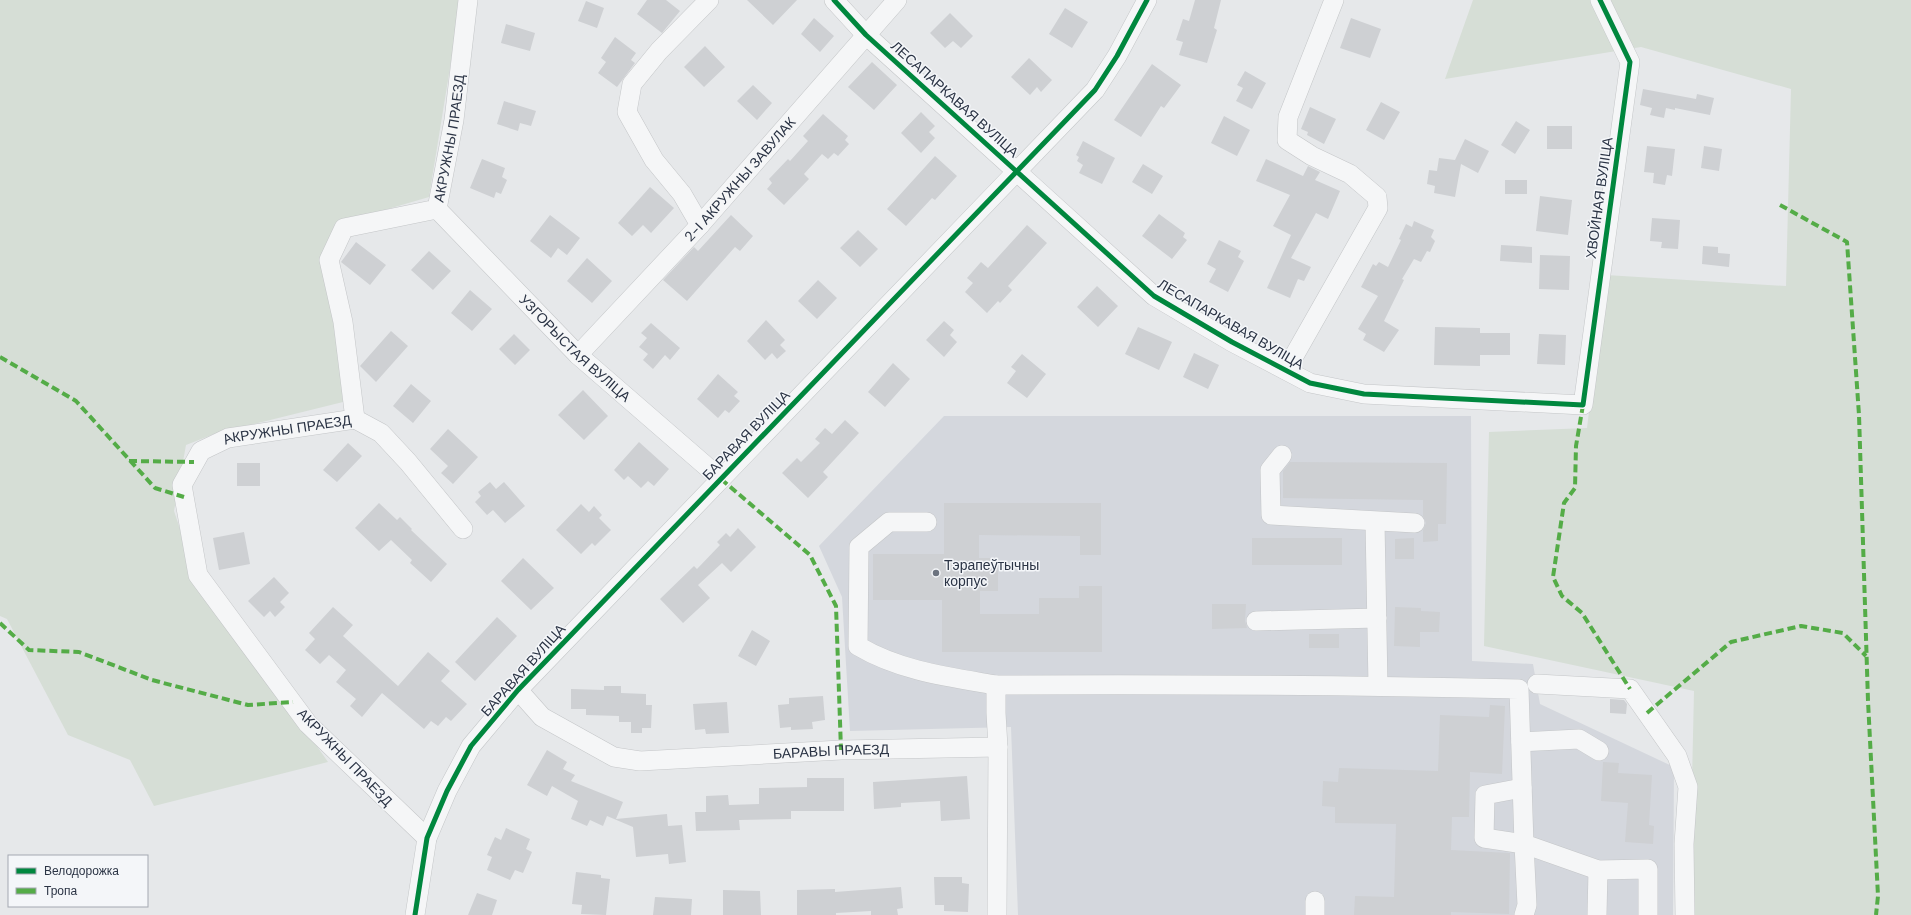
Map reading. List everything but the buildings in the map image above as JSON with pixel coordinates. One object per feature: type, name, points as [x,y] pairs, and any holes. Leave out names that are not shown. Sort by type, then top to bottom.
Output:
[{"type":"street","name":"АКРУЖНЫ ПРАЕЗД","points":[[427,838],[308,724],[198,575],[182,485],[201,451],[228,438],[355,419],[343,322],[329,260],[344,228],[437,209],[454,120],[468,0]]},
{"type":"street","points":[[700,225],[682,194],[654,160],[627,112],[632,84],[659,51],[709,0]]},
{"type":"street","name":"ЛЕСАПАРКАВАЯ ВУЛІЦА","points":[[834,0],[866,35],[1154,296],[1232,342],[1310,382],[1364,394],[1583,405]]},
{"type":"street","name":"2-І АКРУЖНЫ ЗАВУЛАК","points":[[578,355],[700,225],[897,0]]},
{"type":"street","name":"БАРАВАЯ ВУЛІЦА","points":[[415,915],[427,838],[447,791],[471,746],[518,690],[1016,170],[1095,90],[1120,51],[1147,0]]},
{"type":"street","points":[[1286,370],[1378,208],[1377,197],[1350,174],[1312,156],[1287,140],[1288,117],[1334,0]]},
{"type":"street","name":"ХВОЙНАЯ ВУЛІЦА","points":[[1583,405],[1630,62],[1600,0]]},
{"type":"street","name":"УЗГОРЫСТАЯ ВУЛІЦА","points":[[437,209],[578,355],[721,479]]},
{"type":"street","points":[[355,419],[381,433],[408,462],[463,529]]},
{"type":"street","points":[[1282,455],[1270,470],[1271,515],[1414,523]]},
{"type":"street","points":[[927,522],[889,522],[859,547],[858,646],[871,654],[899,665],[935,674],[996,685],[1378,686],[1519,689],[1524,844],[1528,905],[1524,915]]},
{"type":"street","points":[[1375,522],[1378,686]]},
{"type":"street","points":[[1256,621],[1377,618]]},
{"type":"street","points":[[1536,684],[1630,689],[1677,756],[1688,787],[1684,844],[1685,915]]},
{"type":"street","points":[[996,685],[998,747],[996,915]]},
{"type":"street","name":"БАРАВЫ ПРАЕЗД","points":[[518,690],[542,717],[614,757],[640,761],[841,750],[998,747]]},
{"type":"street","points":[[1521,742],[1579,739],[1599,751]]},
{"type":"street","points":[[1522,788],[1485,795],[1484,838],[1524,844],[1598,870],[1648,869],[1648,915]]},
{"type":"street","points":[[1597,915],[1598,870]]},
{"type":"shaded area","points":[[0,0],[461,0],[429,197],[340,223],[334,303],[343,402],[214,434],[186,445],[174,511],[194,571],[328,762],[154,806],[130,760],[68,735],[7,619],[0,616]]},
{"type":"shaded area","points":[[1473,0],[1911,0],[1911,915],[1689,915],[1694,691],[1484,646],[1489,432],[1587,428],[1606,275],[1786,286],[1791,89],[1641,47],[1445,79]]},
{"type":"shaded area","points":[[944,416],[1471,416],[1472,661],[1533,664],[1540,704],[1674,767],[1673,915],[1018,915],[1011,727],[850,731],[842,597],[819,546]]},
{"type":"marked path","points":[[1780,205],[1847,242],[1859,415],[1868,701],[1878,896],[1876,915]]},
{"type":"marked path","points":[[0,357],[76,401],[155,488],[184,497]]},
{"type":"marked path","points":[[1583,405],[1576,446],[1575,488],[1564,503],[1553,577],[1562,596],[1582,613],[1630,689]]},
{"type":"marked path","points":[[129,461],[194,462]]},
{"type":"marked path","points":[[721,479],[810,555],[836,606],[841,750]]},
{"type":"marked path","points":[[0,623],[29,650],[79,652],[152,680],[248,705],[293,702]]},
{"type":"marked path","points":[[1647,713],[1731,642],[1801,626],[1843,633],[1866,656]]},
{"type":"cycle path","points":[[834,0],[866,35],[1154,296],[1232,342],[1310,383],[1364,394],[1583,405],[1630,62],[1600,0]]},
{"type":"cycle path","points":[[415,915],[427,838],[447,791],[471,746],[518,690],[1095,90],[1117,56],[1147,0]]},
{"type":"place","name":"Тэрапеўтычны корпус","points":[[936,573]]}]
